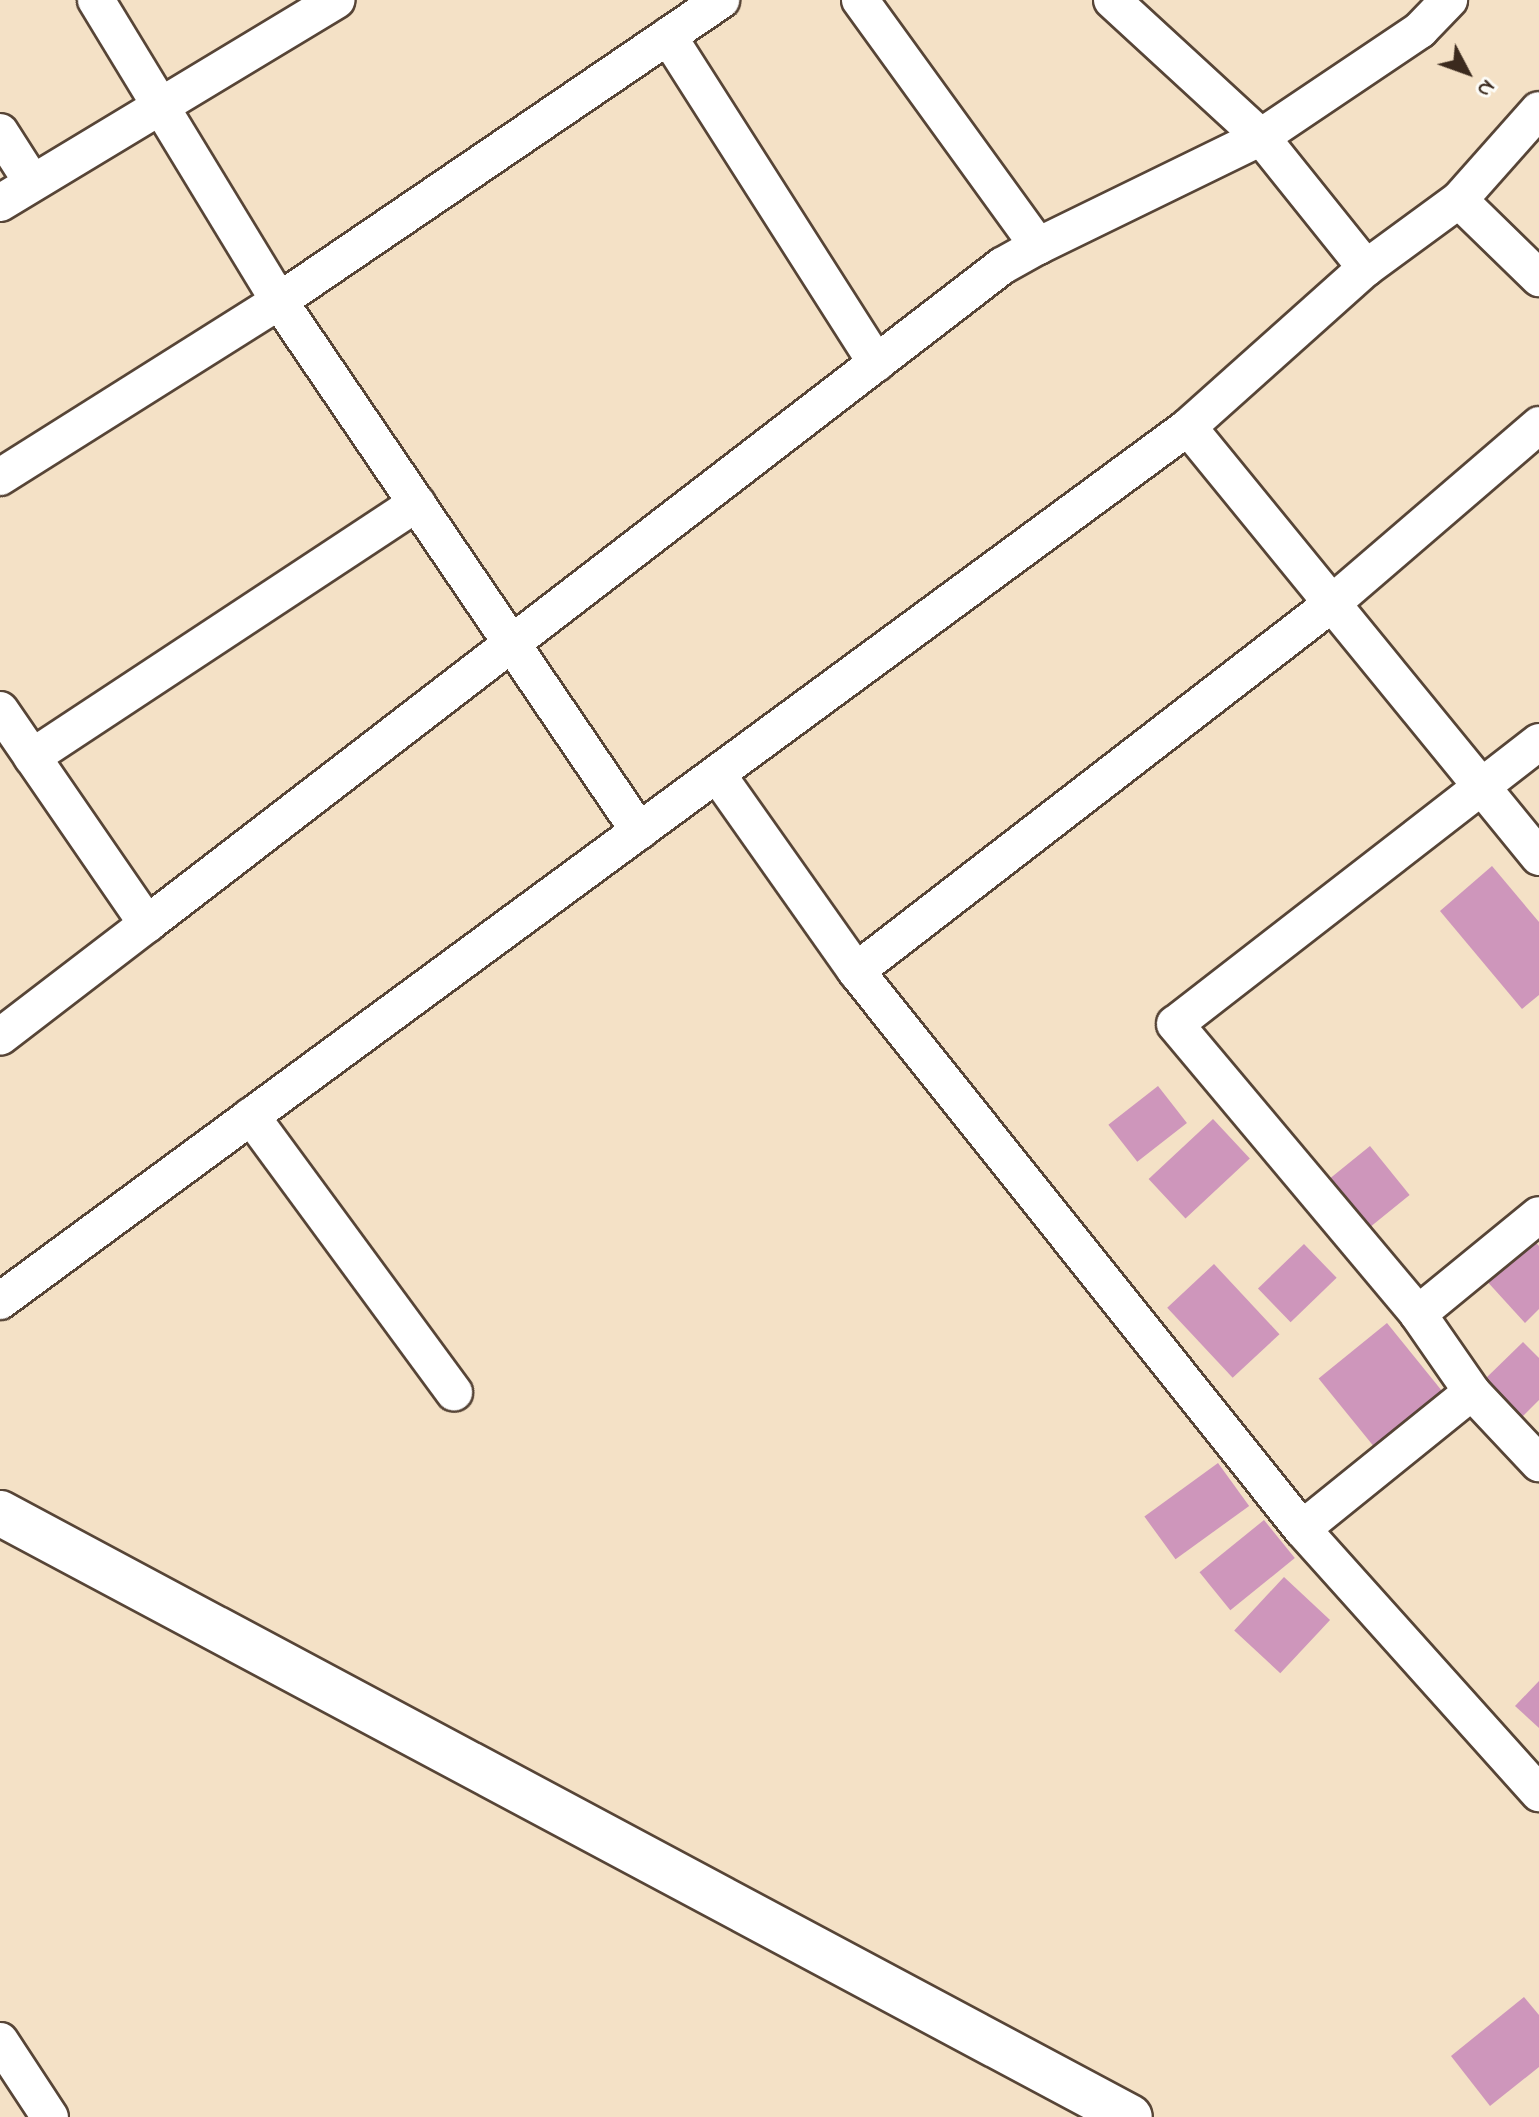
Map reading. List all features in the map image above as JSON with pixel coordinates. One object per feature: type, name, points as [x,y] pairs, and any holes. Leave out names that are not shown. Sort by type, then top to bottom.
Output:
[{"type":"street","points":[[96,0],[279,301],[639,831]]},
{"type":"street","points":[[0,203],[337,0]]},
{"type":"street","points":[[0,477],[279,301],[721,0]]},
{"type":"street","points":[[860,0],[1038,246]]},
{"type":"street","points":[[0,1037],[876,363],[1038,246],[1261,137],[1420,30],[1449,0]]},
{"type":"street","points":[[1127,5],[1261,137],[1366,268]]},
{"type":"street","points":[[668,36],[876,363]]},
{"type":"street","points":[[0,1301],[1188,427],[1366,268],[1459,200],[1539,110]]},
{"type":"street","points":[[0,132],[32,182]]},
{"type":"street","points":[[1459,200],[1539,278]]},
{"type":"street","points":[[856,971],[1330,605],[1539,425]]},
{"type":"street","points":[[1188,427],[1479,788],[1539,857]]},
{"type":"street","points":[[32,757],[417,503]]},
{"type":"street","points":[[0,710],[147,924]]},
{"type":"street","points":[[1539,742],[1175,1024],[1418,1314],[1472,1392],[1539,1463]]},
{"type":"street","points":[[717,774],[856,971],[1302,1529],[1539,1793]]},
{"type":"street","points":[[251,1116],[454,1392]]},
{"type":"street","points":[[1418,1314],[1537,1220]]},
{"type":"street","points":[[1302,1529],[1472,1392]]},
{"type":"street","points":[[0,1513],[1130,2117]]},
{"type":"street","points":[[0,2041],[50,2117]]},
{"type":"building","points":[[1492,866],[1539,922],[1539,995],[1522,1009],[1440,911]]},
{"type":"building","points":[[1158,1086],[1187,1123],[1137,1162],[1108,1125]]},
{"type":"building","points":[[1213,1119],[1250,1158],[1185,1219],[1149,1179]]},
{"type":"building","points":[[1370,1146],[1410,1195],[1366,1230],[1326,1181]]},
{"type":"building","points":[[1530,1236],[1539,1246],[1539,1309],[1525,1323],[1484,1278]]},
{"type":"building","points":[[1304,1244],[1337,1278],[1291,1322],[1258,1288]]},
{"type":"building","points":[[1214,1264],[1279,1334],[1233,1378],[1167,1308]]},
{"type":"building","points":[[1387,1323],[1444,1393],[1375,1448],[1319,1378]]},
{"type":"building","points":[[1523,1342],[1539,1358],[1539,1400],[1520,1419],[1483,1381]]},
{"type":"building","points":[[1218,1463],[1249,1506],[1176,1559],[1144,1516]]},
{"type":"building","points":[[1264,1520],[1295,1558],[1230,1610],[1199,1572]]},
{"type":"building","points":[[1284,1577],[1330,1620],[1280,1673],[1234,1630]]},
{"type":"building","points":[[1539,1681],[1539,1728],[1515,1706]]},
{"type":"building","points":[[1524,1997],[1539,2015],[1539,2067],[1490,2106],[1451,2056]]}]
